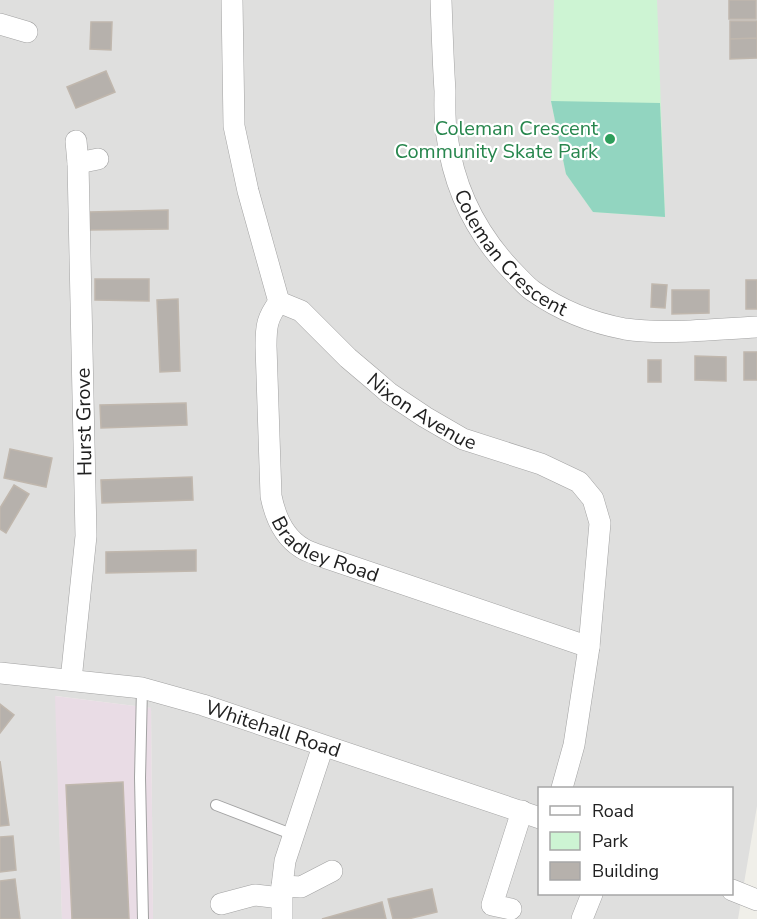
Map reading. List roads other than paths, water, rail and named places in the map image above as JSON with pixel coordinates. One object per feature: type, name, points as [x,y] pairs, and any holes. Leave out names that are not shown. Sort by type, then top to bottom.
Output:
[{"type":"street","points":[[232,0],[234,126],[248,191],[279,302]]},
{"type":"street","name":"Coleman Crescent","points":[[441,0],[446,135],[453,167],[474,221],[488,243],[509,268],[532,290],[558,305],[587,319],[616,326],[658,332],[757,327]]},
{"type":"street","points":[[0,24],[27,32]]},
{"type":"street","name":"Hurst Grove","points":[[71,680],[86,536],[88,161],[76,141]]},
{"type":"street","name":"Nixon Avenue","points":[[279,302],[301,311],[381,387],[425,417],[463,439],[541,464],[579,482],[593,499],[600,523],[589,647],[574,744],[563,787]]},
{"type":"street","name":"Bradley Road","points":[[279,302],[270,314],[266,346],[271,496],[274,511],[286,534],[302,549],[315,554],[589,647]]},
{"type":"street","name":"Whitehall Road","points":[[0,673],[142,688],[203,705],[531,815]]},
{"type":"street","points":[[282,919],[281,892],[285,861],[323,746]]},
{"type":"street","points":[[511,909],[492,905],[531,815]]},
{"type":"street","points":[[221,904],[301,887],[332,871]]},
{"type":"street","points":[[733,890],[757,900]]},
{"type":"street","points":[[582,919],[592,895]]},
{"type":"lane","points":[[142,688],[140,778],[143,919]]},
{"type":"lane","points":[[216,805],[294,835]]},
{"type":"place","name":"Coleman Crescent Community Skate Park","points":[[610,139]]}]
